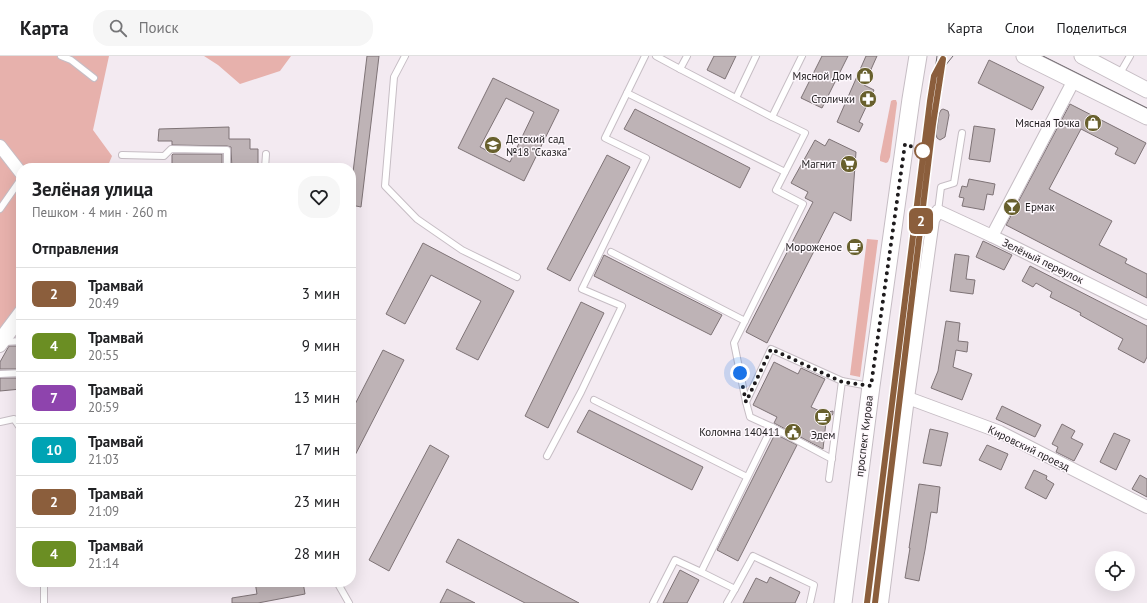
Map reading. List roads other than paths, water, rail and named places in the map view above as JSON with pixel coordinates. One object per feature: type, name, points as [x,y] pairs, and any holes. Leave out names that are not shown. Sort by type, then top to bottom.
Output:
[{"type":"main road","name":"проспект Кирова","points":[[843,603],[871,386],[918,56]]},
{"type":"street","points":[[1024,56],[1147,117]]},
{"type":"street","points":[[1082,56],[1147,90]]},
{"type":"street","points":[[992,236],[1074,80]]},
{"type":"street","points":[[0,146],[16,166]]},
{"type":"street","points":[[882,603],[908,398],[933,220],[938,211]]},
{"type":"street","name":"Зелёный переулок","points":[[938,211],[992,236],[1147,313]]},
{"type":"street","points":[[1,340],[16,324]]},
{"type":"street","name":"Кировский проезд","points":[[908,398],[1000,432],[1147,507]]},
{"type":"lane","points":[[61,56],[71,60],[94,78]]},
{"type":"lane","points":[[405,56],[394,77],[385,186],[417,219],[462,250],[517,277]]},
{"type":"lane","points":[[547,456],[581,392],[622,306],[582,289],[646,158],[605,138],[645,56]]},
{"type":"lane","points":[[656,56],[805,133],[776,190],[803,204],[734,343],[750,417],[832,459]]},
{"type":"lane","points":[[680,69],[687,56]]},
{"type":"lane","points":[[736,98],[756,56]]},
{"type":"lane","points":[[772,117],[802,56]]},
{"type":"lane","points":[[1119,76],[1130,56]]},
{"type":"lane","points":[[627,94],[785,172]]},
{"type":"lane","points":[[938,211],[941,187],[954,183],[962,133]]},
{"type":"lane","points":[[122,155],[164,156],[171,149],[227,150],[227,163]]},
{"type":"lane","points":[[266,154],[266,163]]},
{"type":"lane","points":[[0,209],[16,186]]},
{"type":"lane","points":[[611,252],[745,321]]},
{"type":"lane","points":[[1,340],[16,314]]},
{"type":"lane","points":[[1,340],[16,340]]},
{"type":"lane","points":[[746,402],[771,349],[842,382],[871,386]]},
{"type":"lane","points":[[0,374],[16,373]]},
{"type":"lane","points":[[829,479],[842,382]]},
{"type":"lane","points":[[594,400],[748,477]]},
{"type":"lane","points":[[0,422],[14,419],[16,422]]},
{"type":"lane","points":[[701,572],[772,427]]},
{"type":"lane","points":[[727,603],[753,556],[814,585],[810,603]]},
{"type":"lane","points":[[653,603],[675,560],[735,589]]},
{"type":"lane","points":[[44,587],[44,603]]},
{"type":"lane","points":[[340,587],[349,603]]},
{"type":"tram line","points":[[867,603],[937,56]]},
{"type":"tram line","points":[[943,71],[953,56]]},
{"type":"tram line","points":[[1043,56],[1147,108]]},
{"type":"tram line","name":"2","points":[[867,603],[930,101],[934,76],[943,59],[933,124],[875,603]]},
{"type":"tram line","points":[[875,603],[933,124],[943,60]]},
{"type":"place","name":"Мясной Дом","points":[[865,76]]},
{"type":"place","name":"Столички","points":[[868,99]]},
{"type":"place","name":"Мясная Точка","points":[[1093,123]]},
{"type":"place","name":"Детский сад №18 \"Сказка\"","points":[[493,145]]},
{"type":"place","name":"Магнит","points":[[849,164]]},
{"type":"place","name":"Ермак","points":[[1012,207]]},
{"type":"place","name":"Мороженое","points":[[855,247]]},
{"type":"place","name":"Эдем","points":[[823,417]]},
{"type":"place","name":"Коломна 140411","points":[[793,432]]}]
